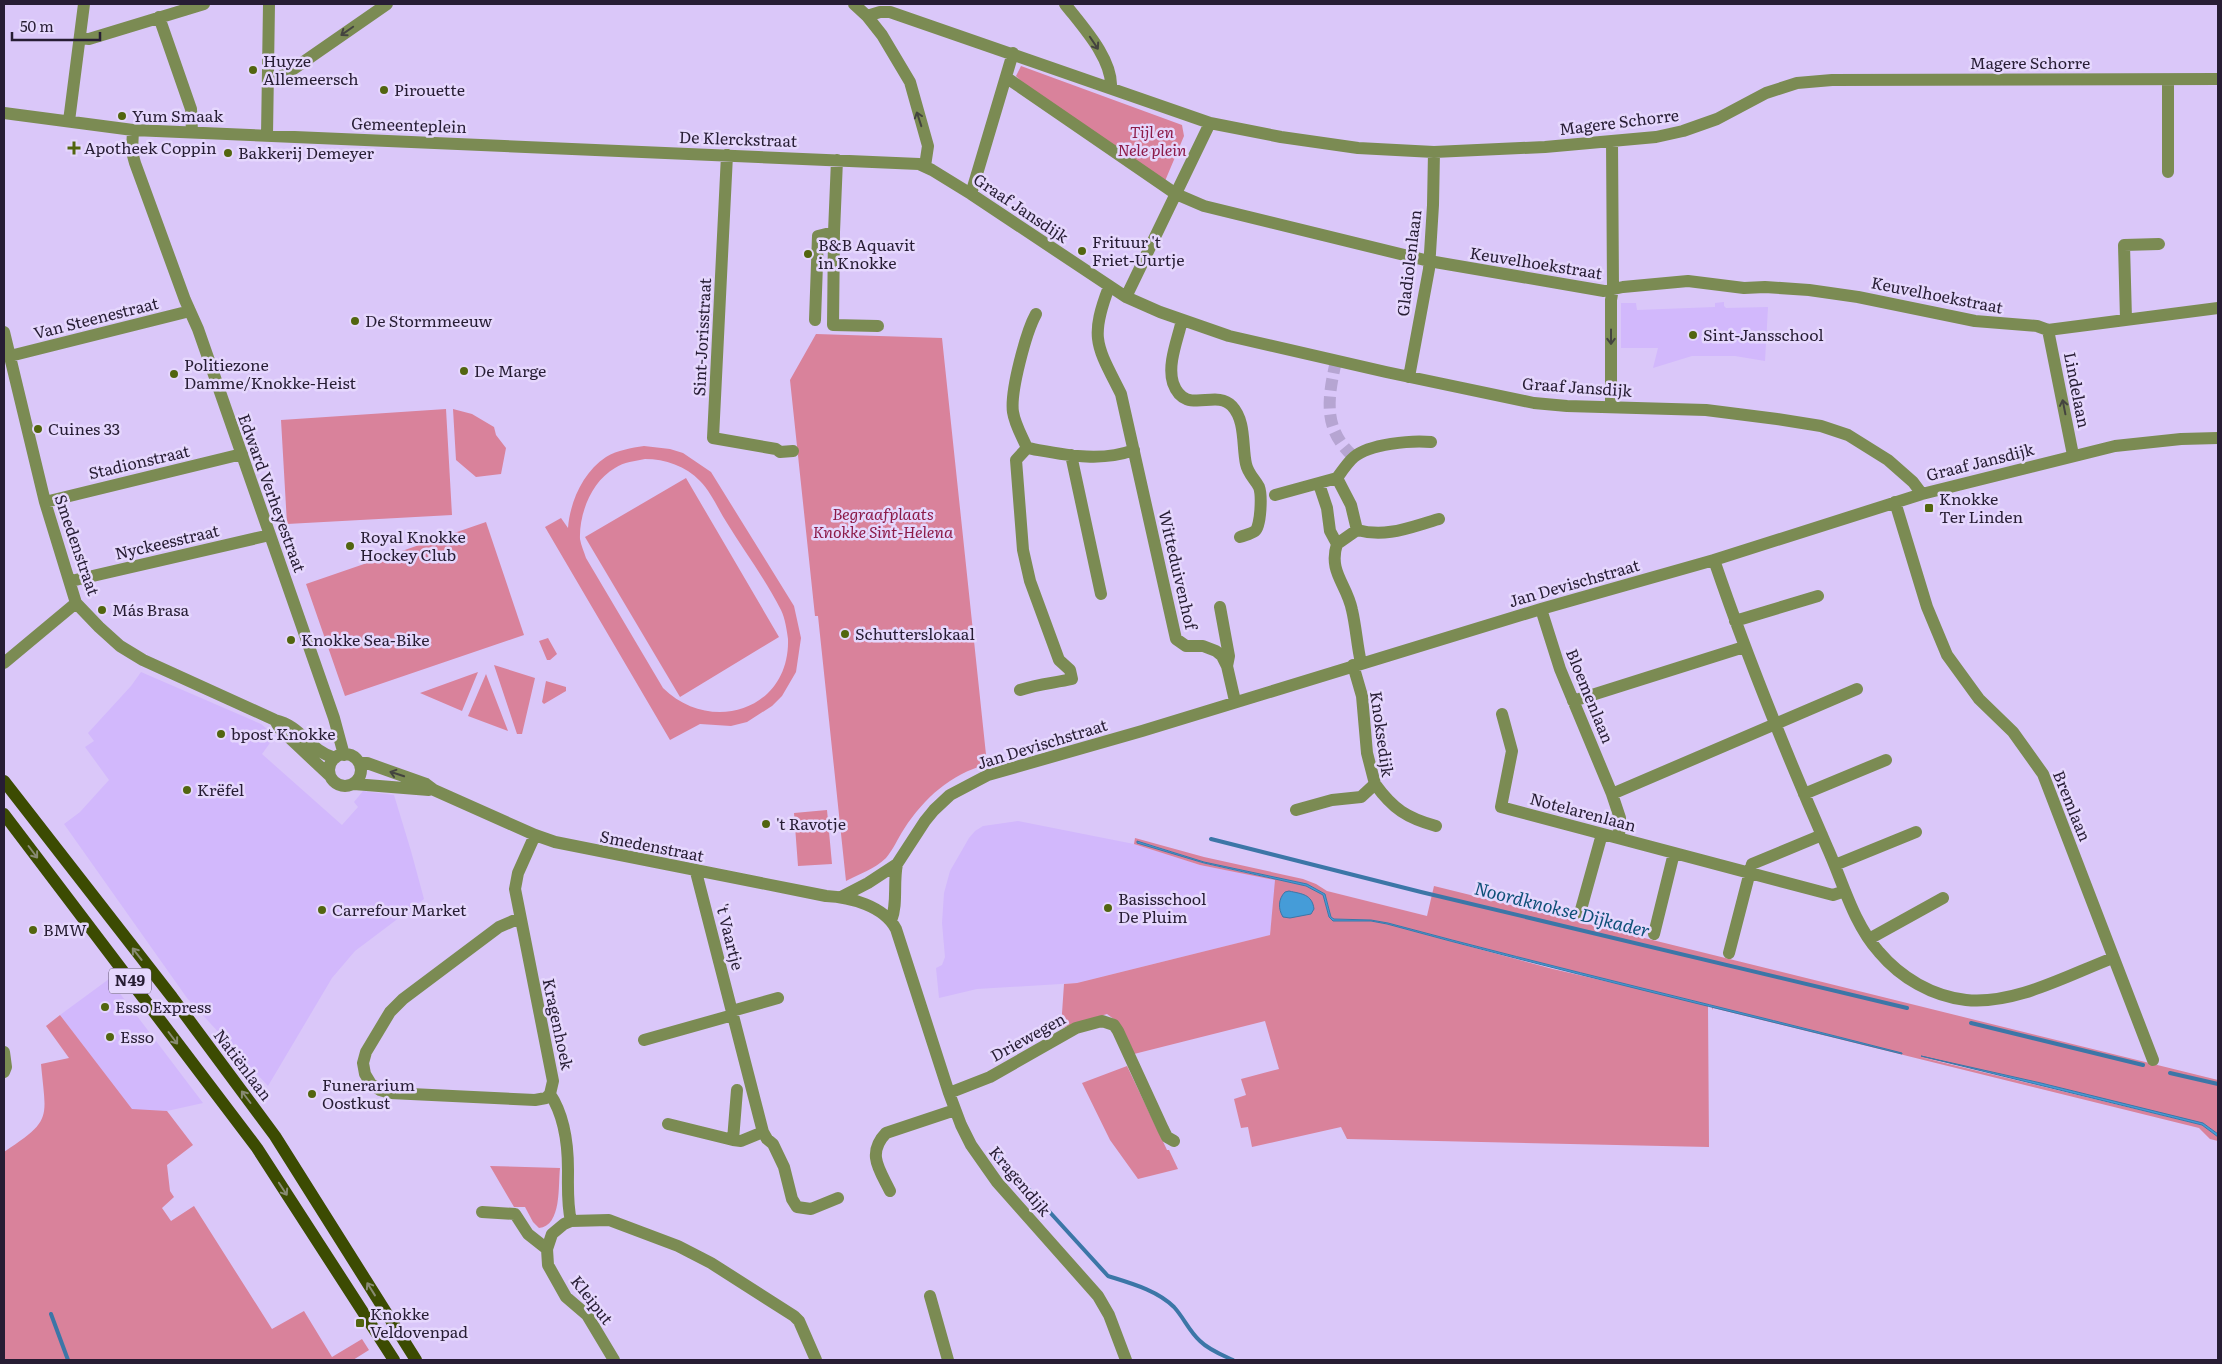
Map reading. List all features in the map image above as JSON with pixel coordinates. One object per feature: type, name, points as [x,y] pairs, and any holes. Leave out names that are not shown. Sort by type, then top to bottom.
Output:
[{"type":"main road","name":"Natiënlaan","points":[[4,781],[172,998],[275,1136],[416,1360]]},
{"type":"main road","name":"N49","points":[[4,814],[257,1148],[394,1360]]},
{"type":"street","points":[[69,121],[84,4]]},
{"type":"street","points":[[80,38],[90,39],[204,4]]},
{"type":"street","points":[[267,135],[269,4]]},
{"type":"street","points":[[269,83],[289,72],[387,4]]},
{"type":"street","points":[[854,4],[867,16],[899,61],[910,82],[928,146],[925,166]]},
{"type":"street","points":[[1066,4],[1096,46],[1110,71],[1112,88]]},
{"type":"street","name":"Magere Schorre","points":[[867,16],[880,12],[890,12],[1013,53],[1210,123],[1282,137],[1358,148],[1434,152],[1612,142],[1656,137],[1683,131],[1717,119],[1766,94],[1797,83],[1832,80],[2218,79]]},
{"type":"street","points":[[159,17],[191,109],[192,132]]},
{"type":"street","points":[[971,194],[1013,53]]},
{"type":"street","name":"Keuvelhoekstraat","points":[[1007,78],[1176,194],[1204,206],[1429,261],[1604,291],[1613,288],[1688,281],[1744,288],[1765,287],[1809,290],[1858,296],[1975,321],[2037,326],[2048,330],[2218,308]]},
{"type":"street","points":[[2168,80],[2168,172]]},
{"type":"street","name":"Gemeenteplein","points":[[4,113],[132,130],[550,147]]},
{"type":"street","points":[[1126,296],[1210,123]]},
{"type":"street","name":"Edward Verheyestraat","points":[[132,130],[132,152],[135,163],[198,329],[332,710],[339,756]]},
{"type":"street","points":[[1611,407],[1611,300],[1613,288],[1612,142]]},
{"type":"street","name":"De Klerckstraat","points":[[550,147],[838,160],[925,166]]},
{"type":"street","name":"Gladiolenlaan","points":[[1409,377],[1429,261],[1434,152]]},
{"type":"street","name":"Sint-Jorisstraat","points":[[726,155],[713,438],[776,449],[780,452],[793,450]]},
{"type":"street","points":[[838,160],[834,232],[833,325],[878,326]]},
{"type":"street","name":"Graaf Jansdijk","points":[[925,166],[971,194],[1109,286],[1126,296],[1182,320],[1249,341],[1534,403],[1706,410],[1777,419],[1835,430],[1862,443],[1888,460],[1914,482],[1922,494],[2073,455],[2145,442],[2218,438]]},
{"type":"street","points":[[815,320],[818,236],[834,232]]},
{"type":"street","points":[[2126,319],[2124,245],[2159,244]]},
{"type":"street","name":"Witteduivenhof","points":[[1109,286],[1100,312],[1096,337],[1102,357],[1121,394],[1176,639],[1186,646],[1203,646],[1216,651],[1222,656],[1227,666]]},
{"type":"street","name":"Van Steenestraat","points":[[10,356],[190,312]]},
{"type":"street","points":[[1027,448],[1015,420],[1013,402],[1025,341],[1036,314]]},
{"type":"street","points":[[1182,320],[1171,366],[1173,383],[1180,395],[1188,400],[1217,400],[1226,402],[1233,407],[1242,431],[1247,468],[1259,488],[1261,509],[1257,529],[1253,533],[1240,537]]},
{"type":"street","name":"Lindelaan","points":[[2048,330],[2073,455]]},
{"type":"street","name":"Smedenstraat","points":[[4,332],[45,502],[71,581],[76,603],[99,628],[120,646],[143,660],[275,720],[287,722],[316,750],[339,756]]},
{"type":"street","points":[[1259,488],[1266,489],[1275,495],[1319,484],[1337,478],[1354,457],[1364,451],[1413,440],[1431,442]]},
{"type":"street","points":[[1027,448],[1098,457],[1134,450]]},
{"type":"street","points":[[1020,690],[1040,683],[1049,685],[1072,678],[1070,670],[1059,660],[1030,581],[1023,550],[1016,460],[1027,448]]},
{"type":"street","name":"Stadionstraat","points":[[45,502],[242,454]]},
{"type":"street","points":[[1071,455],[1101,594]]},
{"type":"street","points":[[1337,478],[1350,505],[1357,530]]},
{"type":"street","points":[[1319,484],[1326,503],[1330,531],[1337,544],[1357,530],[1378,534],[1390,533],[1439,519]]},
{"type":"street","name":"Jan Devischstraat","points":[[841,897],[868,883],[897,864],[924,821],[944,800],[988,775],[1142,731],[1541,609],[1714,560],[1922,494]]},
{"type":"street","points":[[1261,509],[1270,505],[1275,495]]},
{"type":"street","name":"Bremlaan","points":[[1894,502],[1928,607],[1947,655],[1979,699],[2013,732],[2043,774],[2154,1060]]},
{"type":"street","name":"Nyckeesstraat","points":[[71,581],[270,535]]},
{"type":"street","name":"Knoksedijk","points":[[1296,810],[1332,800],[1361,797],[1375,784],[1367,753],[1363,702],[1350,601],[1337,575],[1334,562],[1337,544]]},
{"type":"street","points":[[1714,560],[1744,647],[1845,891],[1869,939],[1892,966],[1906,978],[1942,995],[1966,1000],[1991,1000],[2015,996],[2113,958]]},
{"type":"street","points":[[1735,621],[1818,596]]},
{"type":"street","points":[[4,663],[76,603]]},
{"type":"street","points":[[1220,607],[1230,656],[1227,666],[1235,701]]},
{"type":"street","name":"Bloemenlaan","points":[[1541,609],[1560,669],[1612,794],[1620,818],[1619,838]]},
{"type":"street","points":[[1573,701],[1744,647]]},
{"type":"street","points":[[1612,794],[1775,725],[1789,716],[1857,689]]},
{"type":"street","name":"Notelarenlaan","points":[[1502,714],[1512,751],[1501,806],[1833,895],[1845,891]]},
{"type":"street","name":"Smedenstraat","points":[[275,720],[280,729],[330,776]]},
{"type":"street","points":[[339,756],[353,756],[359,763],[360,777],[354,784],[341,786],[334,782],[330,776],[330,766],[339,756]]},
{"type":"street","points":[[1804,794],[1886,760]]},
{"type":"street","name":"Smedenstraat","points":[[359,763],[367,763],[426,784],[434,790],[535,835],[573,846],[696,872],[826,896],[841,897],[871,908],[891,921]]},
{"type":"street","name":"Smedenstraat","points":[[354,784],[434,790]]},
{"type":"street","points":[[1375,784],[1404,814],[1414,820],[1436,826]]},
{"type":"street","points":[[1835,866],[1916,832]]},
{"type":"street","points":[[1580,913],[1602,834]]},
{"type":"street","name":"Kragenhoek","points":[[535,835],[515,881],[520,918],[554,1080],[550,1094],[558,1107],[563,1130],[568,1167],[568,1209],[571,1221]]},
{"type":"street","points":[[1730,953],[1752,864],[1822,835]]},
{"type":"street","points":[[1654,934],[1674,853]]},
{"type":"street","points":[[891,921],[895,912],[894,886],[897,864]]},
{"type":"street","name":"'t Vaartje","points":[[696,872],[763,1132],[767,1140],[773,1144],[784,1167],[792,1199],[798,1206],[811,1210],[838,1198]]},
{"type":"street","points":[[1869,939],[1943,898]]},
{"type":"street","points":[[520,918],[498,927],[397,1004],[366,1052],[364,1068],[371,1084],[380,1090],[390,1092],[536,1100],[550,1094]]},
{"type":"street","name":"Kragendijk","points":[[891,921],[896,929],[949,1093],[967,1138],[983,1164],[1098,1296],[1109,1315],[1126,1360]]},
{"type":"street","points":[[644,1040],[778,998]]},
{"type":"street","name":"Driewegen","points":[[949,1093],[990,1077],[1076,1028],[1102,1021],[1108,1022],[1118,1031],[1162,1129],[1167,1137],[1174,1141]]},
{"type":"street","points":[[4,1052],[6,1067],[4,1072]]},
{"type":"street","points":[[733,1140],[737,1090]]},
{"type":"street","points":[[890,1191],[876,1160],[875,1152],[880,1139],[886,1133],[955,1110]]},
{"type":"street","points":[[668,1124],[741,1141],[763,1132]]},
{"type":"street","points":[[482,1212],[515,1214],[528,1234],[547,1249],[552,1234],[564,1224],[571,1221],[609,1220],[678,1246],[711,1263],[794,1316],[816,1360]]},
{"type":"street","name":"Kleiput","points":[[547,1249],[548,1265],[566,1297],[587,1315],[614,1360]]},
{"type":"street","points":[[930,1296],[948,1360]]},
{"type":"shaded area","name":"Sint-Jansschool","points":[[1724,302],[1726,308],[1768,307],[1765,361],[1735,356],[1692,356],[1653,368],[1658,348],[1621,348],[1621,303],[1636,303],[1637,310],[1715,307],[1715,303]]},
{"type":"shaded area","points":[[141,672],[261,724],[275,736],[262,754],[342,825],[358,807],[354,802],[363,791],[394,795],[424,899],[355,951],[332,978],[268,1086],[187,998],[64,824],[80,812],[109,780],[85,747],[94,741],[88,733],[131,686]]},
{"type":"shaded area","name":"Basisschool De Pluim","points":[[1018,821],[1134,844],[1200,865],[1276,880],[1270,935],[1077,983],[977,989],[939,998],[936,968],[942,965],[945,957],[942,923],[944,893],[950,871],[975,831],[983,826]]},
{"type":"shaded area","points":[[109,979],[203,1103],[167,1111],[132,1110],[60,1015]]},
{"type":"green space","name":"Tijl en Nele plein","points":[[1021,66],[1182,125],[1184,136],[1165,181],[1026,87],[1016,76]]},
{"type":"green space","name":"Begraafplaats Knokke Sint-Helena","points":[[816,334],[942,338],[987,764],[961,774],[930,797],[912,817],[882,862],[846,881],[818,616],[815,616],[790,380]]},
{"type":"green space","points":[[446,409],[452,515],[287,524],[281,420]]},
{"type":"green space","points":[[453,409],[472,414],[494,427],[496,435],[506,448],[501,474],[476,477],[456,460]]},
{"type":"green space","points":[[644,446],[670,449],[683,453],[711,472],[794,606],[801,638],[796,672],[782,696],[772,706],[747,722],[731,726],[700,724],[670,740],[545,527],[561,518],[568,528],[569,518],[579,488],[598,463],[611,455]],"holes":[[[653,459],[682,467],[704,485],[769,588],[782,613],[788,639],[785,663],[776,683],[762,698],[744,708],[724,712],[703,710],[682,702],[663,688],[586,558],[580,539],[580,529],[588,499],[594,489],[607,474],[618,466],[633,461]]]},
{"type":"green space","points":[[686,478],[779,637],[680,697],[585,537]]},
{"type":"green space","points":[[486,522],[524,635],[345,696],[306,584]]},
{"type":"green space","points":[[548,638],[557,654],[550,660],[547,660],[539,641]]},
{"type":"green space","points":[[494,665],[535,678],[522,734],[517,734]]},
{"type":"green space","points":[[478,672],[462,711],[420,693]]},
{"type":"green space","points":[[486,674],[508,731],[468,716]]},
{"type":"green space","points":[[546,681],[566,687],[566,691],[544,704],[542,702]]},
{"type":"green space","points":[[827,810],[832,864],[798,866],[794,813]]},
{"type":"green space","points":[[1135,838],[1204,857],[1303,879],[1327,891],[1427,916],[1434,886],[2218,1080],[2218,1134],[2206,1125],[2041,1083],[1920,1057],[2202,1125],[2218,1137],[2218,1141],[2210,1139],[2199,1128],[1713,1008],[1712,1010],[1712,1006],[1902,1053],[1516,957],[1388,923],[1371,920],[1334,919],[1331,917],[1325,894],[1307,884],[1204,862],[1138,841],[1203,863],[1306,886],[1323,895],[1329,917],[1333,921],[1371,921],[1387,924],[1553,969],[1708,1005],[1709,1147],[1347,1139],[1341,1127],[1252,1147],[1248,1127],[1241,1128],[1234,1099],[1246,1095],[1241,1079],[1279,1069],[1265,1021],[1134,1054],[1119,1023],[1107,1014],[1061,1028],[1064,984],[1077,983],[1270,935],[1275,880],[1200,865],[1134,844]]},
{"type":"green space","points":[[60,1015],[132,1109],[167,1111],[193,1145],[167,1165],[170,1191],[174,1197],[162,1208],[171,1221],[194,1206],[272,1329],[304,1311],[332,1357],[362,1339],[369,1350],[353,1360],[4,1360],[4,1152],[39,1125],[43,1117],[44,1096],[41,1064],[69,1058],[46,1026]]},
{"type":"green space","points":[[1127,1066],[1178,1169],[1138,1179],[1110,1140],[1082,1083]]},
{"type":"green space","points":[[490,1166],[560,1168],[559,1194],[552,1220],[546,1226],[539,1228],[533,1222],[525,1207],[514,1207]]},
{"type":"water","points":[[1137,841],[1204,862],[1307,884],[1325,894],[1331,917],[1334,919],[1371,920],[1388,923],[1902,1054],[1580,974],[1387,924],[1371,921],[1333,921],[1329,917],[1323,895],[1306,886],[1204,863],[1137,843]]},
{"type":"water","points":[[1285,892],[1302,894],[1311,900],[1314,909],[1311,914],[1290,918],[1283,917],[1280,911],[1280,901]]},
{"type":"water","points":[[1921,1056],[2203,1123],[2218,1134],[2218,1137],[2202,1125]]},
{"type":"waterway","name":"Noordknokse Dijkader","points":[[1211,839],[1421,892],[1907,1008]]},
{"type":"waterway","name":"Noordknokse Dijkader","points":[[1971,1023],[2143,1065]]},
{"type":"waterway","name":"Noordknokse Dijkader","points":[[2170,1073],[2218,1084]]},
{"type":"waterway","points":[[994,1151],[1108,1276],[1160,1296],[1174,1307],[1196,1337],[1216,1352],[1233,1360]]},
{"type":"waterway","points":[[51,1314],[68,1360]]},
{"type":"tunnel","points":[[1336,361],[1330,400],[1332,424],[1344,446],[1354,457]]},
{"type":"place","name":"Huyze Allemeersch","points":[[253,70]]},
{"type":"place","name":"Pirouette","points":[[384,90]]},
{"type":"place","name":"Yum Smaak","points":[[122,116]]},
{"type":"place","name":"Apotheek Coppin","points":[[74,148]]},
{"type":"place","name":"Bakkerij Demeyer","points":[[228,153]]},
{"type":"place","name":"Frituur 't Friet-Uurtje","points":[[1082,251]]},
{"type":"place","name":"B&B Aquavit in Knokke","points":[[808,254]]},
{"type":"place","name":"De Stormmeeuw","points":[[355,321]]},
{"type":"place","name":"Sint-Jansschool","points":[[1693,335]]},
{"type":"place","name":"De Marge","points":[[464,371]]},
{"type":"place","name":"Politiezone Damme/Knokke-Heist","points":[[174,374]]},
{"type":"place","name":"Cuines 33","points":[[38,429]]},
{"type":"place","name":"Knokke Ter Linden","points":[[1929,508]]},
{"type":"place","name":"Royal Knokke Hockey Club","points":[[350,546]]},
{"type":"place","name":"Más Brasa","points":[[102,610]]},
{"type":"place","name":"Schutterslokaal","points":[[845,634]]},
{"type":"place","name":"Knokke Sea-Bike","points":[[291,640]]},
{"type":"place","name":"bpost Knokke","points":[[221,734]]},
{"type":"place","name":"Krëfel","points":[[187,790]]},
{"type":"place","name":"'t Ravotje","points":[[766,824]]},
{"type":"place","name":"Basisschool De Pluim","points":[[1108,908]]},
{"type":"place","name":"Carrefour Market","points":[[322,910]]},
{"type":"place","name":"BMW","points":[[33,930]]},
{"type":"place","name":"Esso Express","points":[[105,1007]]},
{"type":"place","name":"Esso","points":[[110,1037]]},
{"type":"place","name":"Funerarium Oostkust","points":[[312,1094]]},
{"type":"place","name":"Knokke Veldovenpad","points":[[360,1323]]}]
